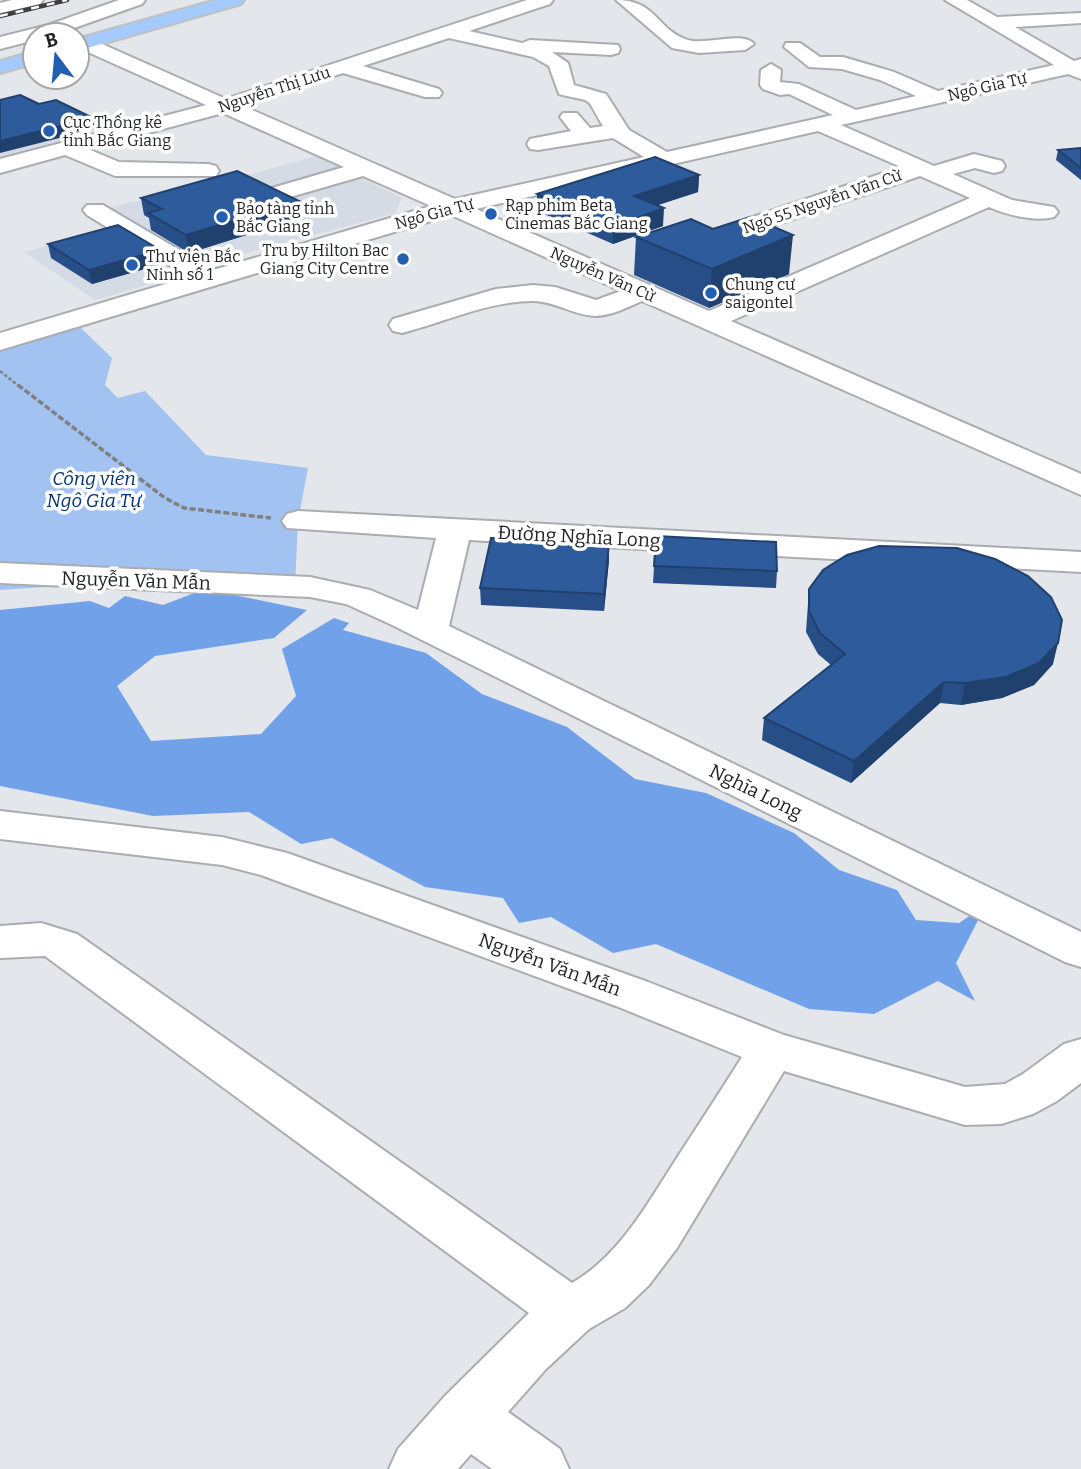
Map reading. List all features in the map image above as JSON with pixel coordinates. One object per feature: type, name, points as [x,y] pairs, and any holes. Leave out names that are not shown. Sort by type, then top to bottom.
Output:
[{"type":"main road","points":[[91,38],[200,0]]},
{"type":"main road","points":[[91,39],[235,0]]},
{"type":"main road","points":[[0,57],[21,51]]},
{"type":"main road","points":[[0,67],[21,61]]},
{"type":"street","points":[[0,8],[34,0]]},
{"type":"street","points":[[0,43],[54,29],[136,0]]},
{"type":"street","name":"Nguyễn Thị Lưu","points":[[0,166],[225,106],[544,0]]},
{"type":"street","points":[[625,0],[679,44],[699,47],[745,44]]},
{"type":"street","points":[[954,0],[1078,68]]},
{"type":"street","points":[[995,23],[1081,18]]},
{"type":"street","points":[[449,32],[539,53],[558,63],[566,90],[593,93],[599,97],[619,131],[665,159]]},
{"type":"street","name":"Nguyễn Văn Cừ","points":[[91,45],[337,156],[368,158],[452,207],[1081,486]]},
{"type":"street","points":[[510,46],[611,49]]},
{"type":"street","points":[[793,47],[816,62],[843,63],[887,76],[937,98]]},
{"type":"street","points":[[344,67],[432,93]]},
{"type":"street","name":"Ngô Gia Tự","points":[[0,342],[452,207],[1078,68]]},
{"type":"street","points":[[771,69],[770,85],[780,89],[830,84],[844,88],[878,87]]},
{"type":"street","points":[[792,88],[853,117]]},
{"type":"street","points":[[569,117],[585,135]]},
{"type":"street","points":[[820,124],[989,198],[1016,208],[1046,212]]},
{"type":"street","points":[[538,144],[619,131]]},
{"type":"street","points":[[67,148],[115,169],[208,171]]},
{"type":"street","points":[[273,195],[368,158]]},
{"type":"street","name":"Ngõ 55 Nguyễn Văn Cừ","points":[[684,248],[927,170],[964,162],[984,162],[994,166]]},
{"type":"street","points":[[709,321],[989,198]]},
{"type":"street","points":[[95,210],[210,279]]},
{"type":"street","points":[[604,274],[631,265]]},
{"type":"street","points":[[402,325],[476,301],[504,295],[555,295],[595,308],[612,305],[642,291]]},
{"type":"street","name":"Đường Nghĩa Long","points":[[298,521],[1081,562]]},
{"type":"street","points":[[430,631],[455,530]]},
{"type":"street","name":"Nguyễn Văn Mẫn","points":[[0,573],[340,590],[376,601],[430,631]]},
{"type":"street","name":"Nghĩa Long","points":[[430,631],[1081,951]]},
{"type":"street","name":"Nguyễn Văn Mẫn","points":[[0,825],[222,851],[272,863],[632,994],[772,1050],[965,1105],[992,1107],[1023,1100],[1081,1057]]},
{"type":"street","points":[[0,942],[41,939],[61,945],[570,1312]]},
{"type":"street","points":[[419,1469],[526,1351],[570,1312],[606,1291],[630,1269],[659,1232],[772,1050]]},
{"type":"street","points":[[466,1415],[539,1469]]},
{"type":"path","points":[[0,371],[164,498],[184,508],[298,521]]},
{"type":"shaded area","name":"Cục Thống kê tỉnh Bắc Giang","points":[[0,108],[95,129],[101,133],[0,158]]},
{"type":"shaded area","points":[[317,156],[402,198],[395,213],[195,267],[102,209],[233,179]]},
{"type":"shaded area","points":[[115,228],[188,273],[95,300],[24,252]]},
{"type":"shaded area","points":[[205,589],[307,610],[274,638],[155,656],[117,686],[151,741],[261,734],[296,696],[282,649],[334,618],[349,623],[343,630],[426,653],[482,694],[567,727],[635,779],[706,793],[794,833],[839,870],[897,890],[916,920],[959,923],[986,905],[956,963],[975,1001],[938,981],[874,1014],[809,1009],[656,944],[613,953],[551,917],[519,923],[503,898],[425,887],[332,838],[301,844],[249,812],[153,816],[0,786],[0,610],[90,601],[109,608],[125,596],[163,605]]},
{"type":"green space","name":"Công viên Ngô Gia Tự","points":[[79,326],[112,358],[105,385],[118,398],[145,391],[206,455],[308,468],[298,521],[295,586],[106,583],[0,590],[0,350]]},
{"type":"building","points":[[20,95],[39,104],[56,100],[93,118],[0,141],[0,100]]},
{"type":"building","points":[[1081,148],[1081,168],[1058,150]]},
{"type":"building","points":[[655,157],[699,175],[634,196],[664,208],[613,227],[537,194]]},
{"type":"building","points":[[237,171],[299,201],[186,235],[148,213],[162,209],[141,198]]},
{"type":"building","points":[[750,217],[793,235],[712,269],[636,237],[691,219],[713,229]]},
{"type":"building","points":[[118,225],[160,250],[89,270],[48,244]]},
{"type":"building","points":[[656,536],[776,542],[777,571],[654,566]]},
{"type":"building","points":[[491,538],[609,543],[604,594],[480,588]]},
{"type":"building","points":[[879,546],[957,548],[995,559],[1028,576],[1051,597],[1062,620],[1058,643],[1039,663],[1006,677],[965,683],[944,682],[854,761],[764,718],[845,654],[820,633],[809,611],[809,589],[823,570],[847,555]]},
{"type":"railway","points":[[0,16],[67,0]]},
{"type":"place","name":"Cục Thống kê tỉnh Bắc Giang","points":[[49,131]]},
{"type":"place","name":"Rạp phim Beta Cinemas Bắc Giang","points":[[491,214]]},
{"type":"place","name":"Bảo tàng tỉnh Bắc Giang","points":[[222,217]]},
{"type":"place","name":"Tru by Hilton Bac Giang City Centre","points":[[403,259]]},
{"type":"place","name":"Thư viện Bắc Ninh số 1","points":[[132,265]]},
{"type":"place","name":"Chung cư saigontel","points":[[711,293]]}]
